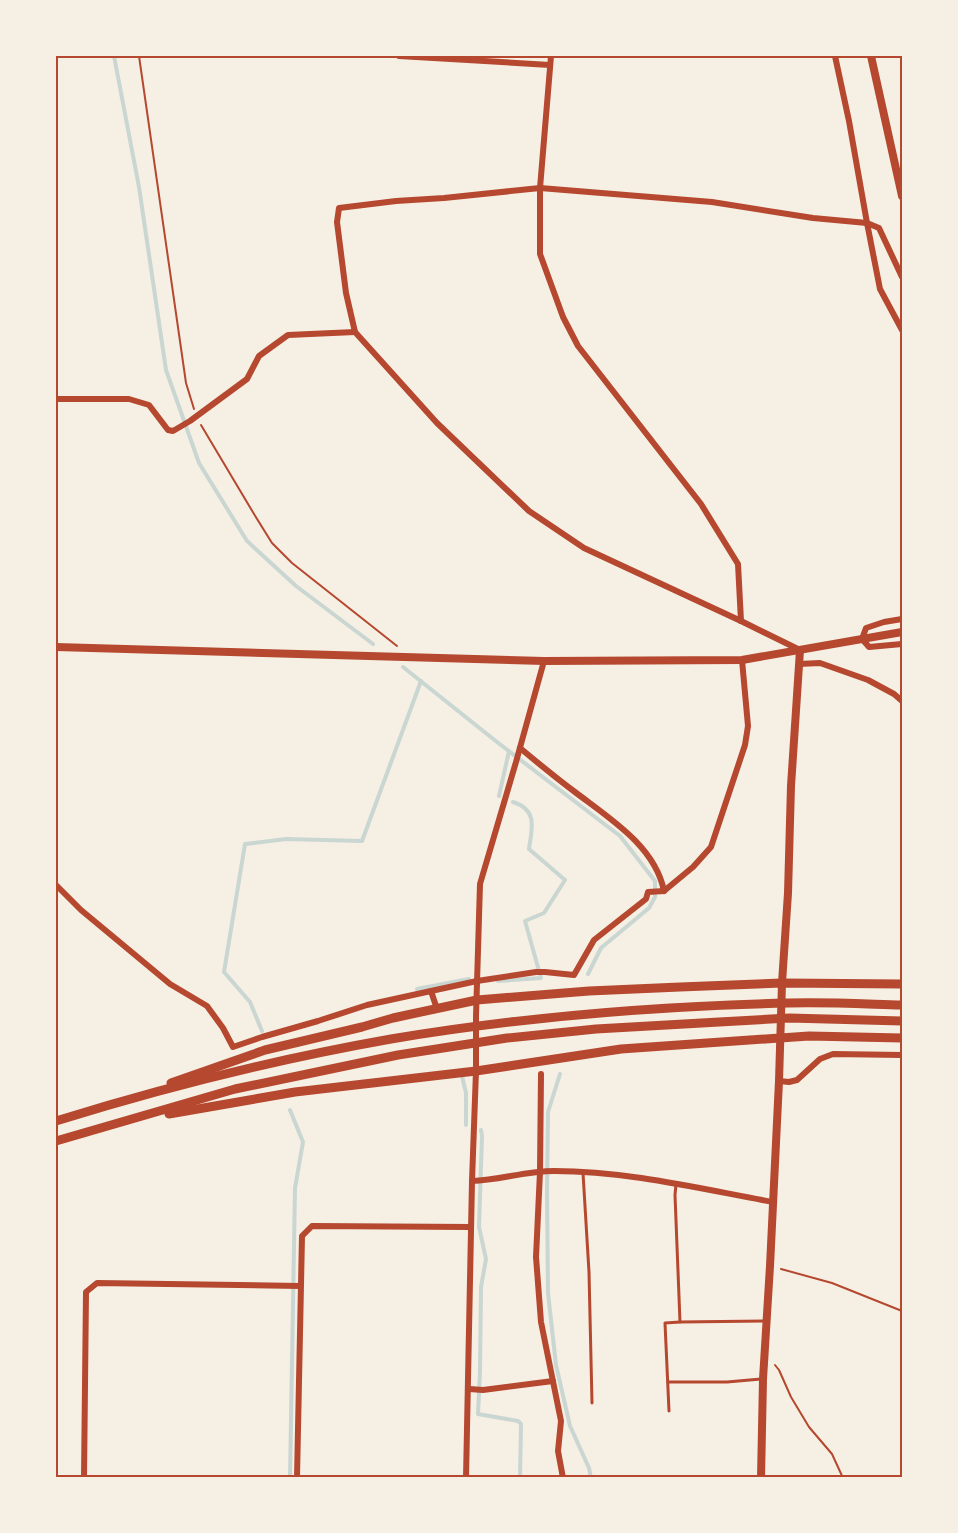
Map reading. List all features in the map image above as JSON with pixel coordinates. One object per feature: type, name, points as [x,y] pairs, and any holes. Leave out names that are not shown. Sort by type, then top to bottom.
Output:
[{"type":"highway","points":[[56,1121],[265,1050],[477,1000],[588,992],[782,983],[903,984]]},
{"type":"highway","points":[[117,1102],[284,1061],[391,1039],[507,1023],[668,1008],[790,1003],[903,1005]]},
{"type":"highway","points":[[56,1141],[235,1089],[398,1055],[507,1038],[596,1029],[789,1018],[903,1021]]},
{"type":"highway","points":[[125,1122],[296,1092],[476,1071],[621,1049],[780,1037],[903,1038]]},
{"type":"main road","points":[[871,56],[903,196]]},
{"type":"street","points":[[399,56],[550,65]]},
{"type":"street","points":[[551,56],[540,188],[540,254],[563,317],[578,346],[701,504],[738,564],[741,621]]},
{"type":"street","points":[[835,56],[880,289],[903,330]]},
{"type":"street","points":[[800,650],[585,548],[529,512],[437,423],[355,332],[346,293],[338,234],[339,208],[540,188],[712,202],[813,218],[867,223],[879,228],[903,277]]},
{"type":"street","points":[[56,399],[129,399],[150,405],[168,430],[172,431],[193,419],[247,379],[259,356],[288,335],[355,332]]},
{"type":"street","points":[[862,639],[866,628],[903,619]]},
{"type":"street","points":[[56,647],[544,661],[742,660],[903,632]]},
{"type":"street","points":[[862,639],[869,647],[903,644]]},
{"type":"street","points":[[761,1478],[763,1379],[788,893],[791,786],[800,650]]},
{"type":"street","points":[[56,885],[81,910],[170,984],[207,1006],[234,1047],[367,1005],[477,981],[536,972],[574,975],[594,940],[646,899],[648,892],[662,891],[693,867],[711,847],[745,745],[748,726],[742,660]]},
{"type":"street","points":[[466,1478],[472,1390],[471,1227],[478,1181],[476,1016],[480,884],[544,661]]},
{"type":"street","points":[[799,664],[820,663],[868,680],[903,701]]},
{"type":"street","points":[[520,750],[636,841],[662,878],[662,891]]},
{"type":"street","points":[[431,992],[437,1009]]},
{"type":"street","points":[[779,1082],[797,1080],[820,1059],[833,1054],[903,1055]]},
{"type":"street","points":[[541,1074],[542,1172],[536,1257],[541,1322],[561,1421],[558,1451],[563,1478]]},
{"type":"street","points":[[478,1181],[554,1171],[625,1175],[772,1202]]},
{"type":"street","points":[[297,1478],[299,1286],[302,1236],[312,1226],[471,1227]]},
{"type":"street","points":[[84,1478],[86,1292],[97,1283],[299,1286]]},
{"type":"street","points":[[472,1390],[553,1381]]},
{"type":"lane","points":[[583,1173],[589,1272],[592,1403]]},
{"type":"lane","points":[[676,1185],[680,1322]]},
{"type":"lane","points":[[669,1411],[665,1323],[767,1321]]},
{"type":"lane","points":[[668,1382],[727,1382],[763,1379]]},
{"type":"path","points":[[139,56],[193,419],[272,543],[292,563],[396,645],[403,657]]},
{"type":"path","points":[[770,1266],[832,1283],[903,1311]]},
{"type":"path","points":[[765,1356],[779,1370],[791,1397],[809,1427],[832,1454],[843,1478]]},
{"type":"waterway","points":[[114,56],[139,187],[166,370],[199,463],[247,541],[296,586],[373,644]]},
{"type":"waterway","points":[[403,667],[620,836],[655,881],[655,897],[649,908],[601,948],[588,974]]},
{"type":"waterway","points":[[262,1031],[250,1002],[224,972],[245,844],[286,839],[362,841],[421,681]]},
{"type":"waterway","points":[[499,796],[509,751]]},
{"type":"waterway","points":[[498,981],[541,978],[525,921],[544,913],[565,880],[529,849],[532,827],[530,815],[521,805],[513,802]]},
{"type":"waterway","points":[[417,989],[469,979]]},
{"type":"waterway","points":[[560,1074],[548,1112],[548,1293],[556,1365],[570,1426],[589,1468],[591,1478]]},
{"type":"waterway","points":[[462,1076],[466,1093],[466,1125]]},
{"type":"waterway","points":[[290,1110],[303,1142],[295,1188],[290,1478]]},
{"type":"waterway","points":[[481,1130],[479,1227],[486,1259],[481,1287],[478,1414],[518,1421],[521,1424],[520,1478]]}]
